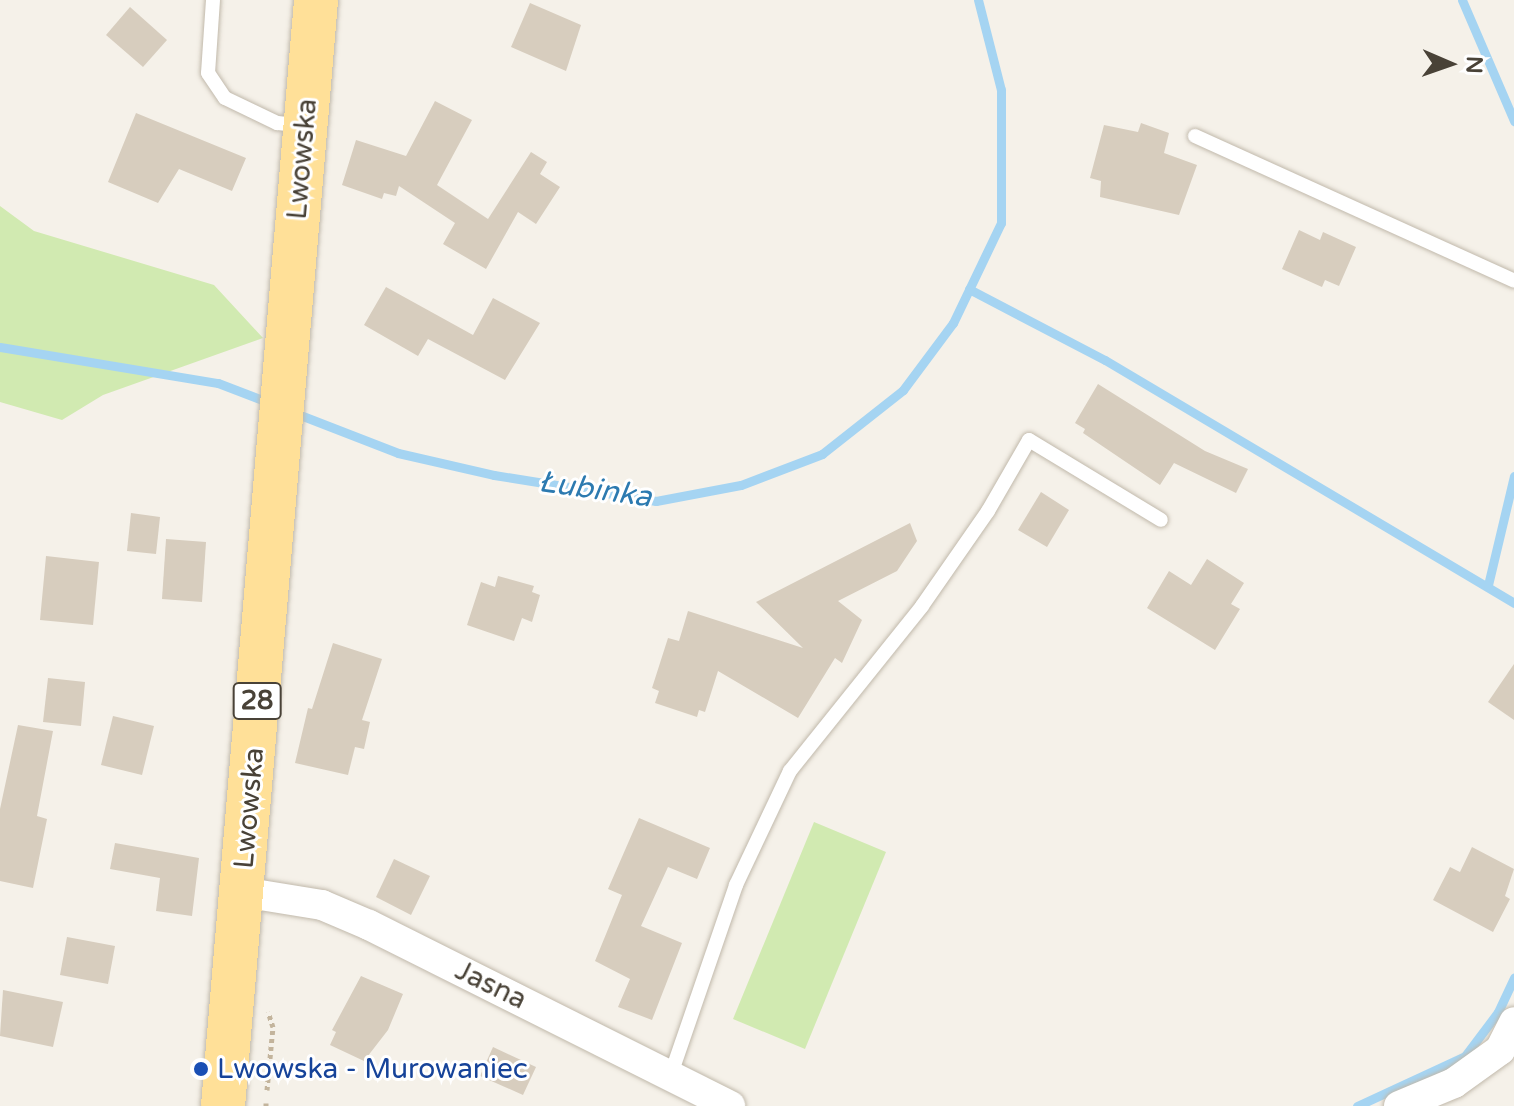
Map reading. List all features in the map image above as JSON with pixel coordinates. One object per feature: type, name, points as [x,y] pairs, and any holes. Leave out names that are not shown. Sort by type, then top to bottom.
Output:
[{"type":"main road","name":"Lwowska","points":[[223,1106],[316,0]]},
{"type":"street","name":"Jasna","points":[[242,892],[322,905],[369,925],[730,1106]]},
{"type":"street","points":[[1399,1106],[1454,1083],[1500,1050],[1514,1022]]},
{"type":"lane","points":[[213,0],[208,73],[225,98],[277,123],[305,126]]},
{"type":"lane","points":[[1195,136],[1514,281]]},
{"type":"lane","points":[[671,1074],[736,885],[790,771],[922,606],[988,511],[1029,440],[1161,520]]},
{"type":"green space","points":[[0,206],[34,231],[214,285],[263,338],[103,395],[62,420],[0,402]]},
{"type":"green space","points":[[814,822],[886,852],[805,1049],[733,1019]]},
{"type":"building","points":[[530,3],[581,25],[566,71],[511,47]]},
{"type":"building","points":[[130,7],[167,40],[143,67],[106,35]]},
{"type":"building","points":[[435,101],[472,120],[437,185],[488,219],[531,152],[547,162],[540,174],[560,187],[536,224],[518,212],[486,269],[443,244],[455,223],[399,186],[396,196],[384,193],[382,199],[342,185],[356,140],[406,156]]},
{"type":"building","points":[[136,113],[246,158],[232,191],[179,169],[158,203],[108,182]]},
{"type":"building","points":[[1141,123],[1169,133],[1164,153],[1197,165],[1179,215],[1100,197],[1101,181],[1090,178],[1104,125],[1138,132]]},
{"type":"building","points":[[1299,230],[1320,240],[1323,232],[1356,247],[1339,286],[1325,280],[1322,287],[1282,269]]},
{"type":"building","points":[[386,287],[473,335],[493,298],[540,323],[505,380],[428,339],[418,356],[364,325]]},
{"type":"building","points":[[1098,384],[1205,451],[1248,469],[1236,493],[1174,463],[1160,485],[1083,433],[1085,429],[1075,423]]},
{"type":"building","points":[[1041,492],[1069,510],[1047,547],[1018,530]]},
{"type":"building","points":[[131,513],[160,517],[156,554],[127,551]]},
{"type":"building","points":[[910,523],[917,541],[897,571],[838,601],[862,620],[842,663],[835,658],[798,718],[718,671],[705,712],[699,710],[697,717],[655,703],[659,691],[652,688],[668,638],[679,641],[688,611],[803,648],[756,602]]},
{"type":"building","points":[[166,539],[206,542],[202,602],[162,599]]},
{"type":"building","points":[[46,556],[99,562],[93,625],[40,620]]},
{"type":"building","points":[[1207,559],[1244,583],[1231,604],[1240,609],[1215,650],[1147,608],[1169,571],[1191,585]]},
{"type":"building","points":[[498,576],[534,586],[532,592],[540,595],[532,622],[522,618],[514,641],[467,625],[481,582],[495,587]]},
{"type":"building","points":[[333,643],[382,659],[362,720],[370,722],[364,749],[355,747],[348,775],[295,763],[308,708],[312,709]]},
{"type":"building","points":[[1514,664],[1514,720],[1488,702]]},
{"type":"building","points":[[48,678],[85,682],[81,726],[43,722]]},
{"type":"building","points":[[113,716],[154,726],[142,775],[101,765]]},
{"type":"building","points":[[18,725],[53,731],[37,816],[47,819],[33,888],[0,881],[0,809]]},
{"type":"building","points":[[639,818],[710,848],[697,879],[668,867],[641,926],[682,943],[652,1020],[618,1007],[630,979],[595,961],[622,895],[608,889]]},
{"type":"building","points":[[115,843],[199,858],[192,916],[156,911],[160,878],[110,869]]},
{"type":"building","points":[[1472,847],[1514,869],[1505,896],[1510,899],[1493,932],[1433,900],[1450,867],[1460,872]]},
{"type":"building","points":[[394,859],[430,876],[411,915],[376,897]]},
{"type":"building","points":[[67,937],[115,946],[108,984],[60,975]]},
{"type":"building","points":[[361,976],[403,994],[388,1030],[364,1061],[330,1045],[336,1032],[332,1030]]},
{"type":"building","points":[[3,990],[63,1002],[53,1047],[0,1036]]},
{"type":"building","points":[[493,1047],[536,1067],[523,1095],[480,1076]]},
{"type":"waterway","name":"Łubinka","points":[[295,413],[398,453],[494,475],[656,501],[741,485],[822,454],[903,390],[953,323],[1001,223],[1001,90],[978,0]]},
{"type":"waterway","points":[[1462,0],[1514,121]]},
{"type":"waterway","points":[[969,289],[1105,360],[1514,603]]},
{"type":"waterway","name":"Łubinka","points":[[0,347],[218,383],[270,403]]},
{"type":"waterway","points":[[1488,585],[1514,476]]},
{"type":"waterway","points":[[1357,1106],[1465,1056],[1498,1012],[1514,977]]},
{"type":"place","name":"Lwowska - Murowaniec","points":[[201,1069]]}]
